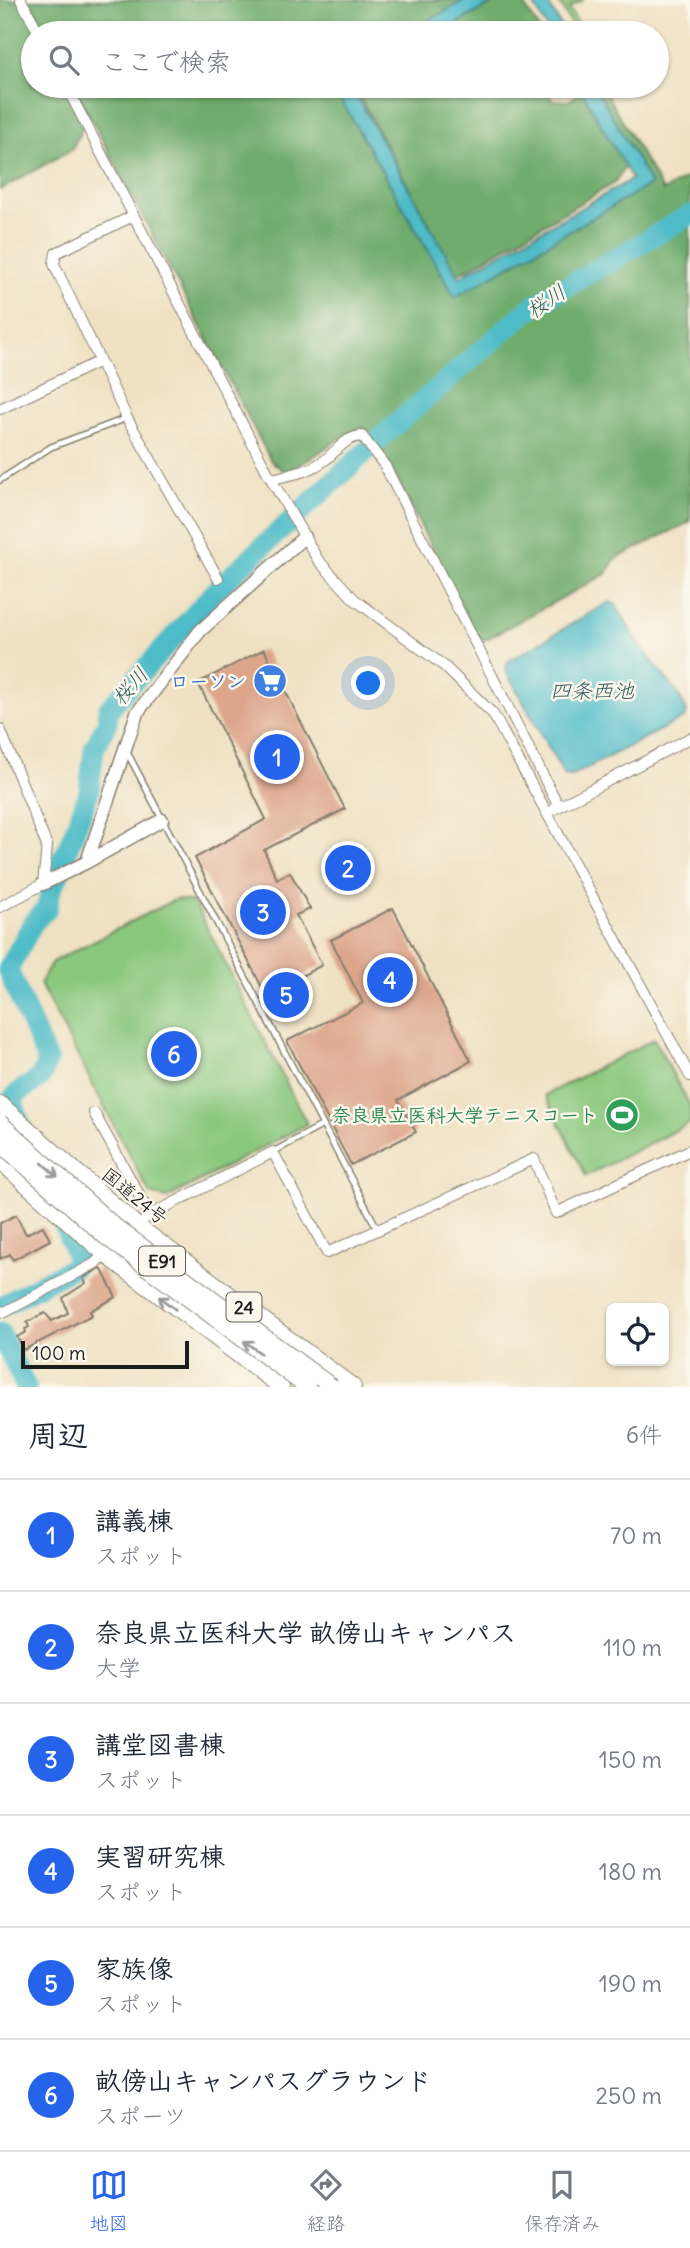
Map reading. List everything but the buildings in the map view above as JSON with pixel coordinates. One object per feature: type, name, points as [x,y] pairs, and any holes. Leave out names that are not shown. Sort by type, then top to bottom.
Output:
[{"type":"highway","name":"国道24号","points":[[0,1104],[136,1226],[353,1387]]},
{"type":"highway","name":"E91","points":[[0,1123],[114,1226],[332,1387]]},
{"type":"highway","name":"E91","points":[[0,1143],[104,1236],[307,1387]]},
{"type":"highway","name":"24","points":[[0,1161],[105,1254],[281,1387]]},
{"type":"street","points":[[21,0],[32,21]]},
{"type":"street","points":[[72,98],[271,479],[318,560],[354,599],[444,666],[493,714],[690,1076]]},
{"type":"street","points":[[133,216],[56,253],[54,264],[98,362],[127,418],[218,578]]},
{"type":"street","points":[[0,409],[98,362]]},
{"type":"street","points":[[271,479],[300,473],[324,461],[351,437],[362,436],[385,466],[559,807]]},
{"type":"street","points":[[87,862],[136,713],[200,631],[304,537]]},
{"type":"street","points":[[0,729],[47,846],[43,884]]},
{"type":"street","points":[[547,813],[690,738]]},
{"type":"street","points":[[0,907],[162,820]]},
{"type":"street","points":[[94,1113],[150,1215]]},
{"type":"street","points":[[0,1311],[5,1312],[94,1264],[150,1215],[273,1153],[327,1253],[534,1159],[556,1213],[690,1150]]},
{"type":"lane","points":[[0,480],[51,447],[127,418]]},
{"type":"lane","points":[[124,746],[378,1230]]},
{"type":"lane","points":[[273,1153],[323,1125]]},
{"type":"green space","points":[[0,0],[23,0],[34,21],[21,21],[21,98],[78,98],[88,116],[72,149],[0,190]]},
{"type":"green space","points":[[29,0],[465,0],[428,21],[40,21]]},
{"type":"green space","points":[[481,0],[521,0],[534,21],[450,21]]},
{"type":"green space","points":[[558,0],[583,0],[569,8],[577,21],[569,21]]},
{"type":"green space","points":[[80,98],[340,98],[455,297],[651,184],[602,98],[609,98],[663,191],[690,176],[690,522],[615,559],[606,574],[483,641],[477,637],[388,462],[363,428],[348,433],[294,468],[284,471],[271,461]]},
{"type":"green space","points":[[360,98],[551,98],[568,101],[573,98],[586,98],[626,166],[614,183],[466,270],[455,273]]},
{"type":"green space","points":[[176,899],[194,902],[307,1124],[167,1198],[150,1194],[40,984],[52,962]]},
{"type":"green space","name":"奈良県立医科大学テニスコート","points":[[654,1039],[690,1106],[690,1123],[586,1176],[545,1095]]},
{"type":"water","points":[[465,0],[499,0],[461,21],[428,21]]},
{"type":"water","points":[[531,0],[546,0],[558,21],[543,21]]},
{"type":"water","points":[[340,98],[358,98],[459,277],[632,179],[586,98],[602,98],[651,184],[455,297]]},
{"type":"water","name":"四条西池","points":[[609,602],[615,604],[641,647],[676,691],[687,711],[685,717],[572,776],[564,775],[506,671],[507,662]]},
{"type":"waterway","name":"桜川","points":[[23,1131],[12,1100],[41,1076],[47,1060],[8,970],[33,923],[47,908],[51,889],[58,877],[54,871],[67,851],[89,792],[94,749],[107,723],[108,710],[218,588],[387,432],[533,306],[690,215]]},
{"type":"waterway","name":"桜川","points":[[0,1307],[73,1267],[77,1257],[56,1205]]},
{"type":"waterway","name":"桜川","points":[[0,1333],[26,1387]]},
{"type":"place","name":"ローソン","points":[[270,681]]},
{"type":"place","name":"講義棟","points":[[277,757]]},
{"type":"place","name":"奈良県立医科大学 畝傍山キャンパス","points":[[348,868]]},
{"type":"place","name":"講堂図書棟","points":[[263,912]]},
{"type":"place","name":"実習研究棟","points":[[390,980]]},
{"type":"place","name":"家族像","points":[[286,995]]},
{"type":"place","name":"畝傍山キャンパスグラウンド","points":[[174,1054]]},
{"type":"place","name":"奈良県立医科大学テニスコート","points":[[622,1115]]}]
